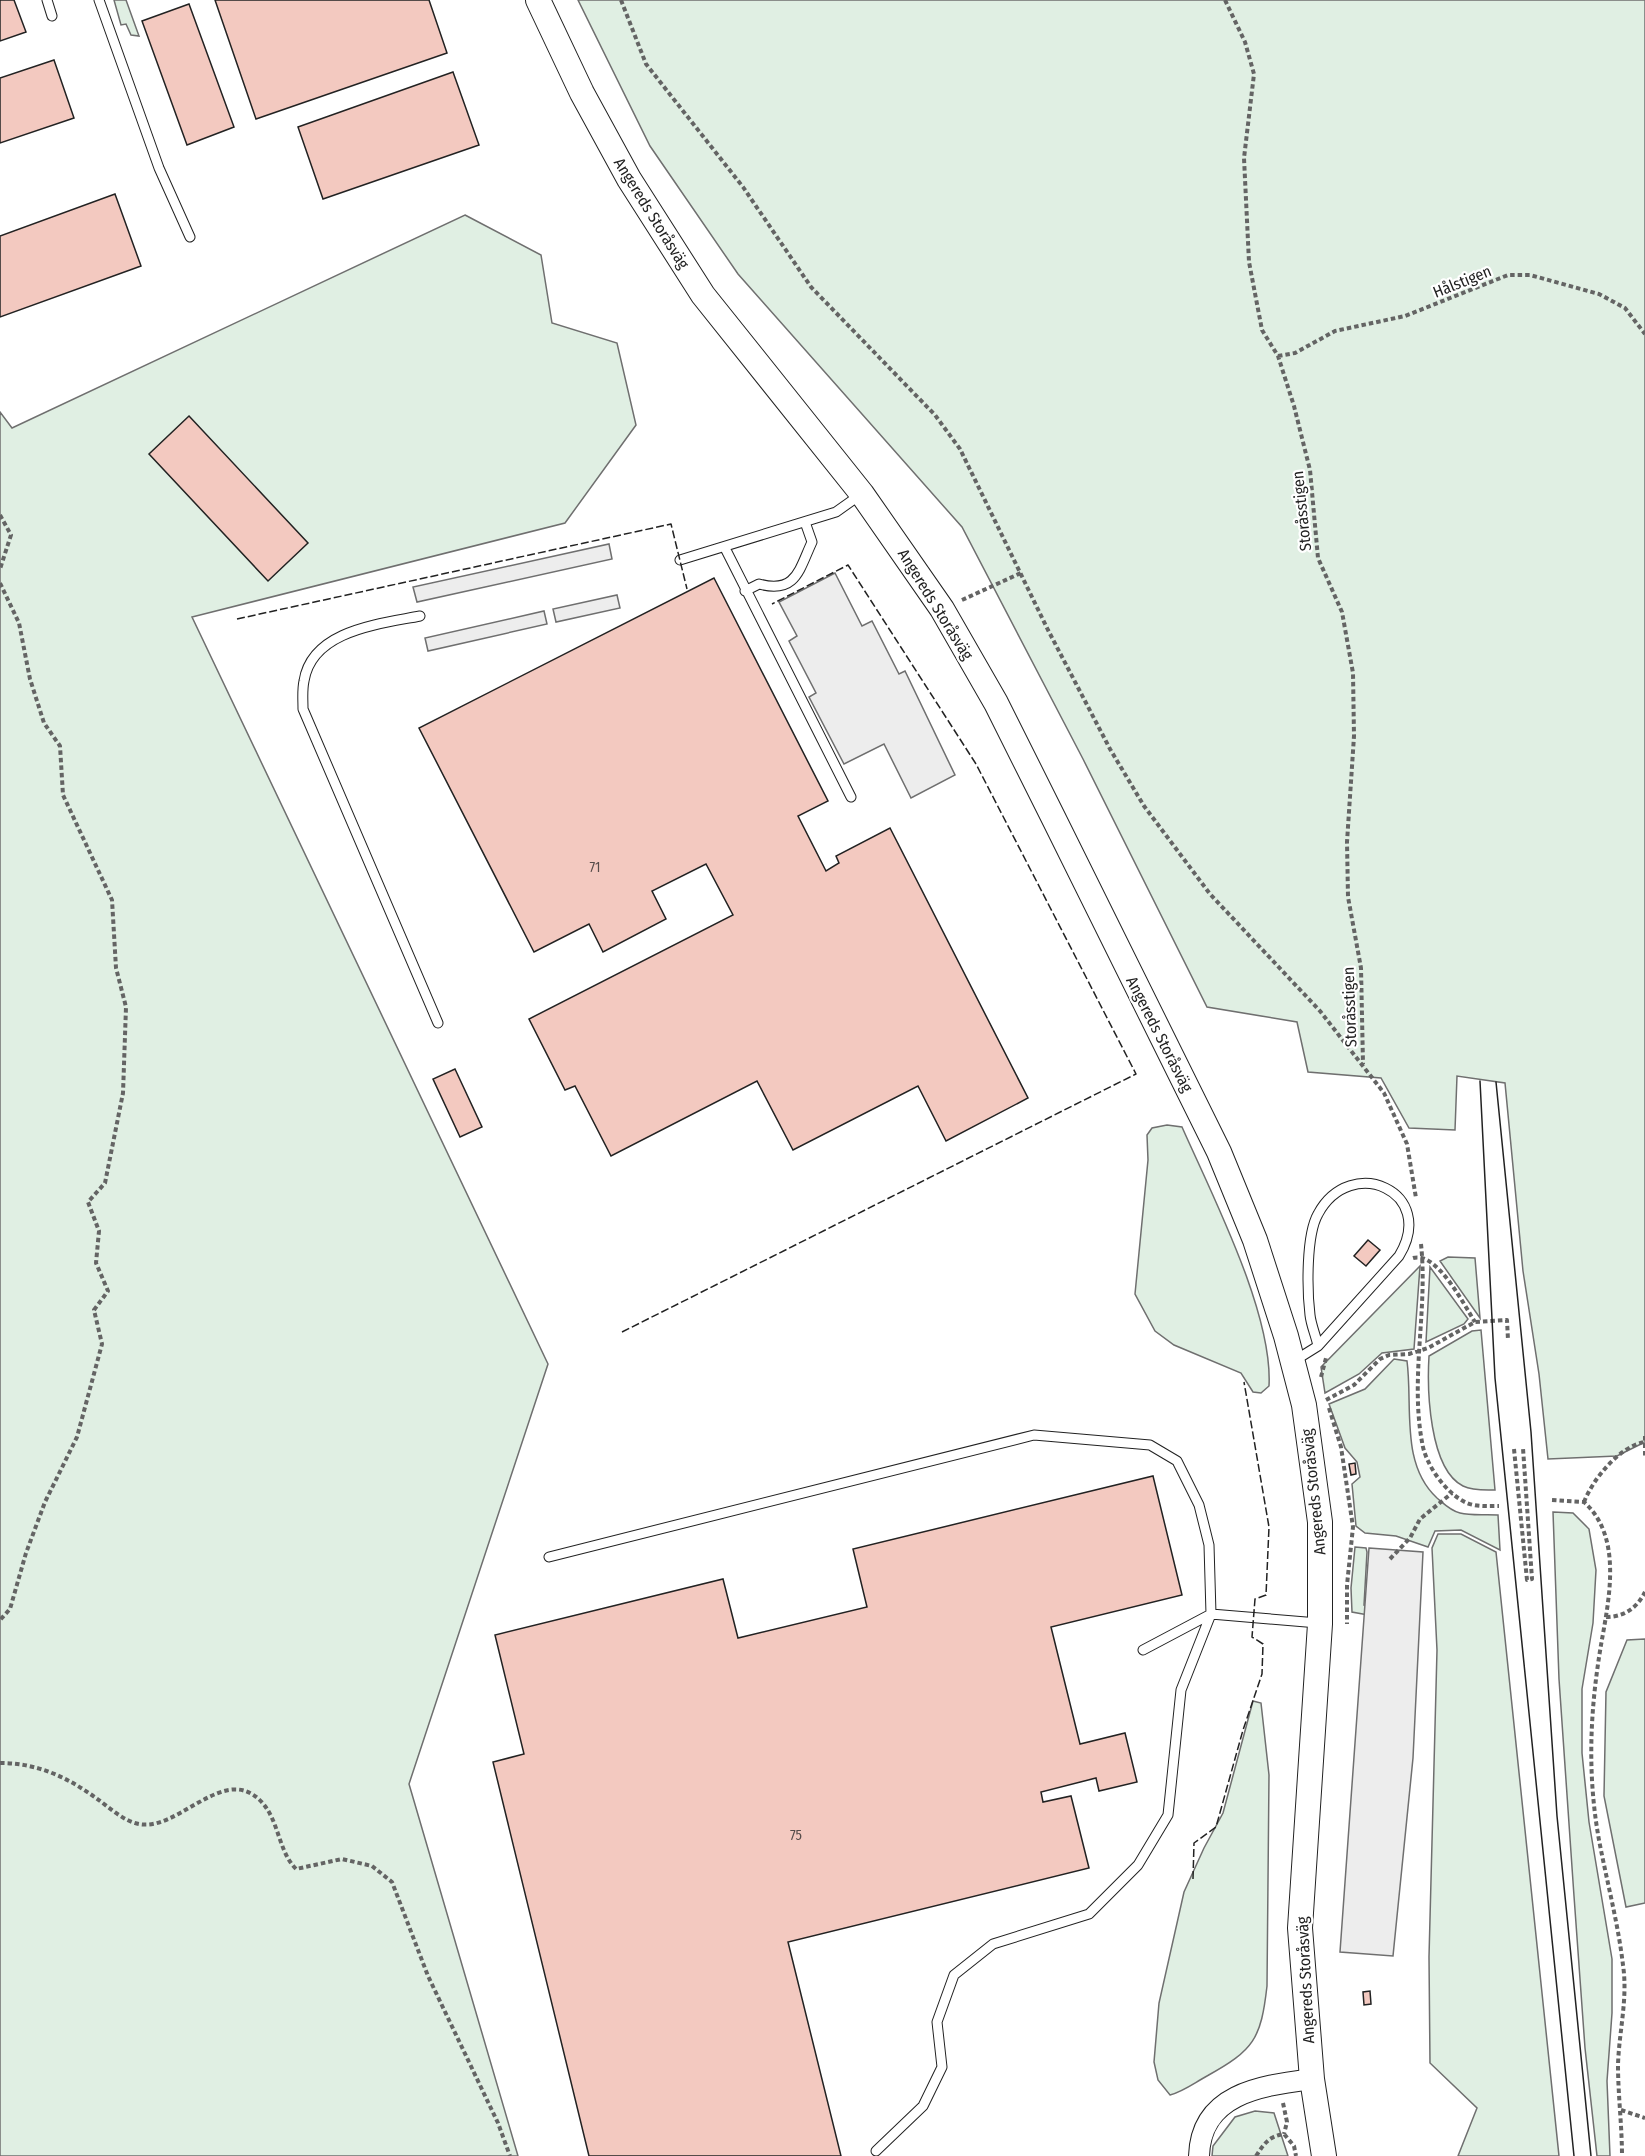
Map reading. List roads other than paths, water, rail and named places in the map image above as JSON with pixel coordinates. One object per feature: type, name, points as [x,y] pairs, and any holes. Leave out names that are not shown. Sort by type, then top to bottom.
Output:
[{"type":"street","name":"Angereds Storåsväg","points":[[538,0],[582,93],[629,179],[704,295],[862,494],[907,555],[942,609],[996,703],[1219,1152],[1255,1240],[1304,1405],[1320,1522],[1320,1624],[1300,1928],[1312,2079],[1324,2156]]},
{"type":"street","points":[[1199,2156],[1203,2129],[1217,2109],[1244,2093],[1312,2079]]},
{"type":"lane","points":[[47,0],[52,16]]},
{"type":"lane","points":[[99,0],[159,168],[190,237]]},
{"type":"lane","points":[[680,560],[836,512],[862,494]]},
{"type":"lane","points":[[745,591],[759,584],[772,588],[786,585],[796,578],[812,542],[805,522]]},
{"type":"lane","points":[[725,548],[851,797]]},
{"type":"lane","points":[[420,616],[367,626],[341,636],[317,653],[304,680],[303,709],[438,1023]]},
{"type":"lane","points":[[1293,1362],[1318,1346],[1406,1245],[1410,1235],[1408,1215],[1400,1198],[1389,1188],[1372,1183],[1341,1189],[1317,1215],[1312,1233],[1310,1316],[1318,1346]]},
{"type":"lane","points":[[549,1557],[1034,1435],[1150,1445],[1177,1461],[1199,1505],[1209,1545],[1211,1614],[1181,1690],[1168,1815],[1138,1865],[1089,1914],[993,1944],[954,1975],[937,2022],[942,2067],[923,2106],[876,2151]]},
{"type":"lane","points":[[1143,1650],[1211,1614],[1320,1624]]},
{"type":"tram line","points":[[1480,1081],[1495,1378],[1574,2156]]},
{"type":"tram line","points":[[1496,1082],[1531,1432],[1557,1816],[1591,2156]]}]
